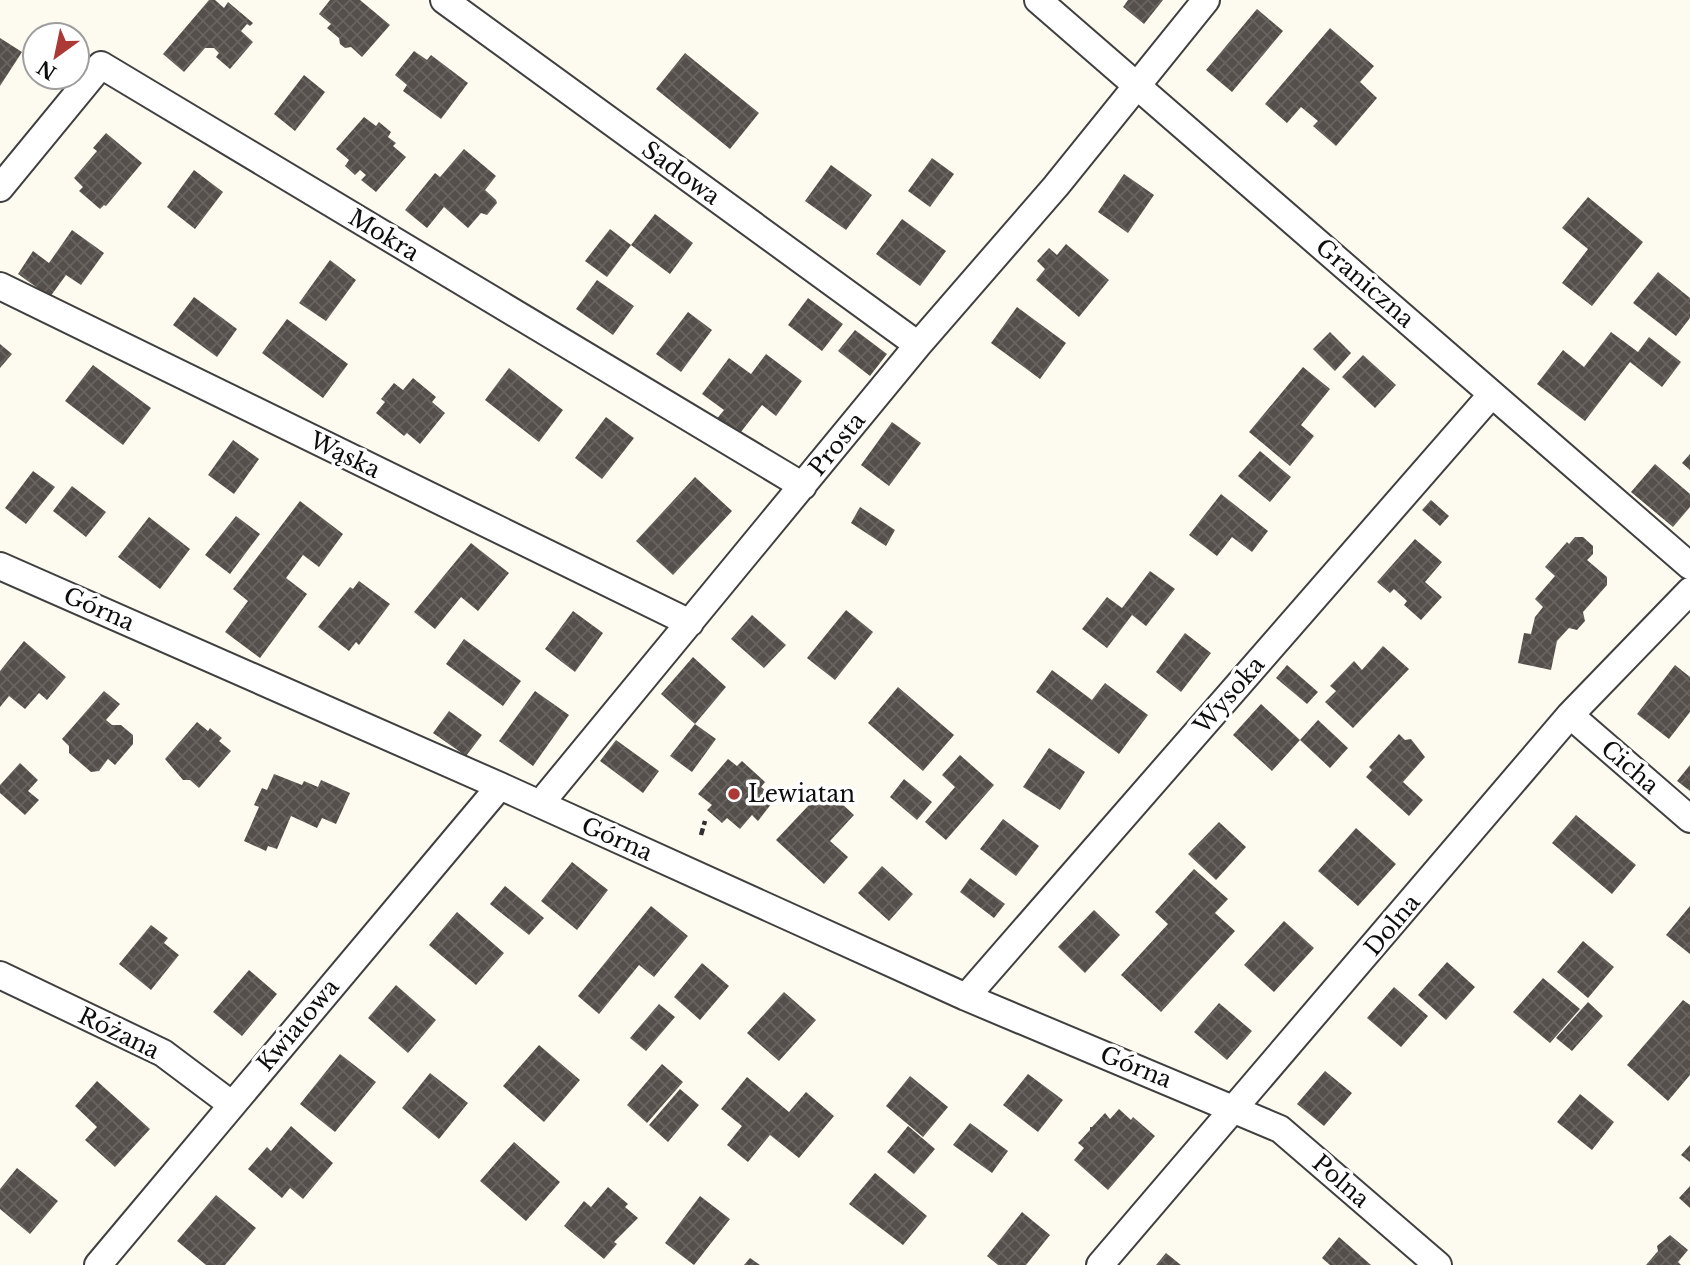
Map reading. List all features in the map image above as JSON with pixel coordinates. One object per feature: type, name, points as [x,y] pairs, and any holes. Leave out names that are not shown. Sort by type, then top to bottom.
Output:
[{"type":"street","name":"Sadowa","points":[[443,0],[918,345]]},
{"type":"street","name":"Graniczna","points":[[1038,0],[1690,566]]},
{"type":"street","name":"Prosta","points":[[540,804],[918,345],[1056,186],[1206,0]]},
{"type":"street","name":"Mokra","points":[[0,188],[101,65],[803,486]]},
{"type":"street","name":"Wąska","points":[[0,286],[690,623]]},
{"type":"street","name":"Wysoka","points":[[966,997],[1492,394]]},
{"type":"street","name":"Górna","points":[[0,566],[500,786],[966,997],[1236,1109]]},
{"type":"street","name":"Dolna","points":[[1100,1265],[1570,715],[1690,591]]},
{"type":"street","name":"Cicha","points":[[1570,715],[1690,819]]},
{"type":"street","name":"Kwiatowa","points":[[98,1265],[500,786]]},
{"type":"street","name":"Różana","points":[[0,975],[163,1053],[232,1104]]},
{"type":"street","name":"Polna","points":[[1236,1109],[1280,1129],[1438,1265]]},
{"type":"path","points":[[701,835],[705,821]]},
{"type":"building","points":[[209,0],[215,0],[224,8],[228,2],[253,23],[250,26],[247,24],[241,31],[253,42],[230,69],[216,57],[219,53],[214,48],[205,48],[184,72],[163,54]]},
{"type":"building","points":[[330,0],[360,0],[390,25],[362,57],[351,47],[345,48],[340,44],[339,38],[327,28],[331,24],[319,14]]},
{"type":"building","points":[[1128,0],[1163,0],[1144,24],[1123,7]]},
{"type":"building","points":[[1257,9],[1283,31],[1232,92],[1206,70]]},
{"type":"building","points":[[1330,28],[1374,66],[1360,82],[1377,98],[1336,146],[1313,126],[1318,121],[1301,107],[1287,123],[1265,104]]},
{"type":"building","points":[[0,38],[21,54],[0,86]]},
{"type":"building","points":[[414,51],[427,60],[431,55],[468,83],[441,119],[403,91],[407,85],[395,75]]},
{"type":"building","points":[[685,53],[759,113],[730,149],[656,89]]},
{"type":"building","points":[[304,75],[325,92],[295,131],[274,114]]},
{"type":"building","points":[[364,117],[376,126],[379,122],[391,132],[388,137],[396,143],[393,146],[406,157],[376,192],[361,180],[366,175],[360,170],[355,175],[345,166],[349,160],[336,149]]},
{"type":"building","points":[[106,133],[142,163],[106,206],[100,209],[79,191],[83,187],[74,178],[97,151],[93,148]]},
{"type":"building","points":[[464,149],[496,176],[485,190],[497,203],[487,215],[481,213],[468,228],[444,207],[427,228],[405,210],[435,173],[440,177]]},
{"type":"building","points":[[932,158],[954,174],[930,207],[908,191]]},
{"type":"building","points":[[831,165],[872,195],[846,230],[805,201]]},
{"type":"building","points":[[194,170],[223,192],[195,229],[167,207]]},
{"type":"building","points":[[1124,174],[1154,195],[1128,233],[1098,212]]},
{"type":"building","points":[[1588,197],[1643,242],[1592,306],[1562,283],[1588,249],[1562,228]]},
{"type":"building","points":[[655,214],[693,243],[670,274],[631,245]]},
{"type":"building","points":[[902,219],[946,251],[920,286],[876,254]]},
{"type":"building","points":[[610,229],[631,245],[607,277],[585,261]]},
{"type":"building","points":[[72,230],[104,253],[81,285],[66,275],[50,297],[18,274],[33,251],[49,263]]},
{"type":"building","points":[[1066,244],[1109,280],[1079,317],[1036,280],[1045,269],[1037,261],[1049,248],[1057,255]]},
{"type":"building","points":[[330,260],[356,280],[326,321],[299,303]]},
{"type":"building","points":[[1658,272],[1690,298],[1690,318],[1676,336],[1633,303]]},
{"type":"building","points":[[597,280],[634,306],[613,335],[576,309]]},
{"type":"building","points":[[194,297],[237,329],[217,357],[173,325]]},
{"type":"building","points":[[808,298],[843,324],[822,351],[788,325]]},
{"type":"building","points":[[1017,307],[1066,343],[1040,379],[991,343]]},
{"type":"building","points":[[688,312],[712,330],[681,372],[656,354]]},
{"type":"building","points":[[287,319],[348,364],[323,398],[262,353]]},
{"type":"building","points":[[855,330],[887,354],[870,376],[838,351]]},
{"type":"building","points":[[1330,332],[1351,353],[1335,371],[1313,349]]},
{"type":"building","points":[[1611,332],[1638,352],[1649,337],[1681,362],[1662,387],[1630,362],[1585,421],[1537,384],[1563,350],[1584,367]]},
{"type":"building","points":[[0,344],[12,354],[0,368]]},
{"type":"building","points":[[766,354],[802,381],[776,416],[762,405],[737,437],[715,421],[724,410],[702,394],[729,358],[751,374]]},
{"type":"building","points":[[1363,355],[1396,385],[1375,408],[1342,377]]},
{"type":"building","points":[[93,365],[151,408],[123,445],[65,401]]},
{"type":"building","points":[[1303,367],[1330,389],[1301,425],[1314,436],[1290,466],[1249,432]]},
{"type":"building","points":[[509,368],[563,410],[539,442],[485,400]]},
{"type":"building","points":[[413,378],[436,397],[432,402],[445,413],[420,444],[407,433],[404,436],[376,413],[385,402],[381,399],[394,383],[403,390]]},
{"type":"building","points":[[606,417],[634,438],[602,479],[575,458]]},
{"type":"building","points":[[892,422],[921,443],[889,486],[861,465]]},
{"type":"building","points":[[233,440],[259,459],[234,494],[208,475]]},
{"type":"building","points":[[1260,451],[1291,477],[1270,502],[1238,476]]},
{"type":"building","points":[[1690,454],[1690,470],[1682,463]]},
{"type":"building","points":[[1655,464],[1690,494],[1690,507],[1673,527],[1631,492]]},
{"type":"building","points":[[33,471],[55,487],[26,524],[5,508]]},
{"type":"building","points":[[695,477],[732,511],[673,575],[636,541]]},
{"type":"building","points":[[72,486],[106,512],[86,537],[53,511]]},
{"type":"building","points":[[1221,494],[1268,531],[1252,552],[1232,537],[1217,556],[1189,535]]},
{"type":"building","points":[[1431,500],[1449,516],[1440,526],[1422,510]]},
{"type":"building","points":[[300,501],[343,534],[319,567],[303,555],[286,578],[307,594],[260,658],[225,632],[248,601],[233,589]]},
{"type":"building","points":[[860,507],[895,530],[886,546],[851,523]]},
{"type":"building","points":[[236,516],[260,534],[230,574],[205,555]]},
{"type":"building","points":[[149,517],[190,549],[160,589],[118,557]]},
{"type":"building","points":[[1575,537],[1583,537],[1593,546],[1593,554],[1587,560],[1607,577],[1607,585],[1583,612],[1585,621],[1577,630],[1569,628],[1557,641],[1551,670],[1518,663],[1524,633],[1531,634],[1535,617],[1543,607],[1535,599],[1555,576],[1545,567],[1567,542],[1569,544]]},
{"type":"building","points":[[1415,539],[1442,562],[1425,582],[1442,597],[1421,620],[1404,605],[1407,601],[1394,589],[1390,593],[1377,582]]},
{"type":"building","points":[[471,543],[509,573],[478,611],[461,597],[435,629],[414,612]]},
{"type":"building","points":[[1150,571],[1175,589],[1146,626],[1132,615],[1107,648],[1082,629],[1107,597],[1122,608]]},
{"type":"building","points":[[359,581],[390,604],[359,645],[356,642],[349,651],[318,627],[350,587],[353,589]]},
{"type":"building","points":[[846,610],[873,632],[835,680],[807,658]]},
{"type":"building","points":[[573,611],[603,633],[575,672],[545,649]]},
{"type":"building","points":[[752,615],[786,645],[764,668],[731,639]]},
{"type":"building","points":[[1185,633],[1211,653],[1181,692],[1156,672]]},
{"type":"building","points":[[464,639],[521,681],[503,706],[446,664]]},
{"type":"building","points":[[24,641],[66,677],[47,700],[39,693],[25,709],[9,696],[0,707],[0,671]]},
{"type":"building","points":[[1383,646],[1409,669],[1353,728],[1325,702],[1336,691],[1330,686],[1354,661],[1362,670]]},
{"type":"building","points":[[693,657],[726,687],[695,724],[661,694]]},
{"type":"building","points":[[1287,665],[1318,692],[1307,704],[1276,678]]},
{"type":"building","points":[[1675,665],[1690,677],[1690,712],[1669,739],[1637,714]]},
{"type":"building","points":[[1052,670],[1092,700],[1105,683],[1148,715],[1119,754],[1036,692]]},
{"type":"building","points":[[898,687],[954,735],[923,771],[868,723]]},
{"type":"building","points":[[104,691],[120,704],[106,720],[112,725],[121,725],[133,735],[133,744],[115,765],[108,759],[99,771],[91,772],[69,753],[69,746],[62,739]]},
{"type":"building","points":[[535,691],[569,715],[533,766],[499,741]]},
{"type":"building","points":[[1261,704],[1300,740],[1272,771],[1233,735]]},
{"type":"building","points":[[449,711],[482,735],[466,756],[433,733]]},
{"type":"building","points":[[1318,720],[1348,748],[1330,768],[1300,740]]},
{"type":"building","points":[[197,722],[222,738],[219,741],[231,751],[199,788],[190,780],[183,780],[165,759]]},
{"type":"building","points":[[695,724],[716,739],[692,772],[670,756]]},
{"type":"building","points":[[1399,734],[1405,740],[1411,739],[1425,757],[1403,782],[1423,800],[1409,816],[1366,777],[1372,770],[1369,767]]},
{"type":"building","points":[[616,740],[659,771],[643,793],[600,761]]},
{"type":"building","points":[[1049,748],[1085,772],[1060,810],[1023,787]]},
{"type":"building","points":[[960,755],[994,785],[946,840],[925,822],[955,787],[942,775]]},
{"type":"building","name":"Lewiatan","points":[[728,759],[737,766],[742,761],[765,782],[761,787],[770,794],[766,798],[772,803],[758,821],[752,815],[740,829],[727,818],[722,823],[707,810],[712,805],[698,794]]},
{"type":"building","points":[[20,763],[38,780],[28,791],[39,800],[25,815],[0,793],[0,785]]},
{"type":"building","points":[[1690,765],[1690,791],[1677,781]]},
{"type":"building","points":[[274,774],[302,785],[304,781],[318,787],[321,780],[350,793],[336,824],[322,818],[317,828],[291,816],[277,849],[268,846],[266,851],[244,841],[259,807],[254,805],[262,788],[267,790]]},
{"type":"building","points":[[904,779],[932,802],[917,820],[890,797]]},
{"type":"building","points":[[825,788],[854,815],[830,841],[848,857],[824,884],[776,840]]},
{"type":"building","points":[[1576,815],[1636,865],[1612,894],[1552,843]]},
{"type":"building","points":[[1003,819],[1039,846],[1016,876],[980,849]]},
{"type":"building","points":[[1219,822],[1246,847],[1216,880],[1188,854]]},
{"type":"building","points":[[1356,828],[1396,864],[1358,906],[1318,871]]},
{"type":"building","points":[[572,862],[608,890],[577,930],[541,901]]},
{"type":"building","points":[[882,866],[913,894],[889,921],[858,893]]},
{"type":"building","points":[[1194,869],[1228,899],[1215,913],[1235,931],[1161,1012],[1121,975],[1168,924],[1155,912]]},
{"type":"building","points":[[970,878],[1005,904],[994,918],[960,892]]},
{"type":"building","points":[[505,886],[544,918],[529,935],[490,904]]},
{"type":"building","points":[[651,906],[688,936],[654,977],[639,965],[599,1014],[578,996]]},
{"type":"building","points":[[1690,906],[1690,954],[1666,935]]},
{"type":"building","points":[[1094,910],[1120,935],[1085,973],[1058,947]]},
{"type":"building","points":[[457,912],[504,953],[476,985],[429,945]]},
{"type":"building","points":[[1284,921],[1314,948],[1274,992],[1244,965]]},
{"type":"building","points":[[151,925],[168,938],[164,943],[179,955],[151,990],[119,964]]},
{"type":"building","points":[[1583,941],[1614,967],[1588,998],[1557,972]]},
{"type":"building","points":[[1447,962],[1475,987],[1446,1020],[1418,995]]},
{"type":"building","points":[[702,963],[729,986],[700,1020],[674,997]]},
{"type":"building","points":[[249,970],[277,994],[242,1036],[213,1012]]},
{"type":"building","points":[[1543,978],[1580,1009],[1550,1043],[1513,1012]]},
{"type":"building","points":[[396,985],[436,1020],[408,1053],[368,1018]]},
{"type":"building","points":[[1394,987],[1428,1016],[1401,1047],[1367,1018]]},
{"type":"building","points":[[784,992],[816,1020],[779,1061],[747,1033]]},
{"type":"building","points":[[1683,1000],[1690,1005],[1690,1075],[1668,1101],[1627,1065]]},
{"type":"building","points":[[1588,1002],[1603,1016],[1572,1051],[1556,1038]]},
{"type":"building","points":[[1219,1003],[1252,1031],[1227,1060],[1194,1032]]},
{"type":"building","points":[[659,1004],[675,1017],[646,1051],[630,1038]]},
{"type":"building","points":[[539,1045],[580,1080],[544,1122],[503,1086]]},
{"type":"building","points":[[340,1054],[376,1082],[335,1132],[300,1104]]},
{"type":"building","points":[[662,1064],[683,1082],[647,1123],[627,1105]]},
{"type":"building","points":[[1325,1071],[1352,1093],[1324,1126],[1297,1104]]},
{"type":"building","points":[[430,1073],[468,1103],[439,1139],[402,1108]]},
{"type":"building","points":[[1028,1074],[1063,1100],[1038,1132],[1003,1105]]},
{"type":"building","points":[[910,1076],[948,1107],[923,1137],[886,1106]]},
{"type":"building","points":[[747,1077],[789,1112],[806,1092],[834,1116],[799,1158],[770,1135],[748,1162],[727,1145],[742,1126],[721,1109]]},
{"type":"building","points":[[97,1081],[150,1129],[115,1167],[85,1140],[97,1127],[75,1106]]},
{"type":"building","points":[[680,1089],[699,1105],[668,1142],[649,1125]]},
{"type":"building","points":[[1580,1094],[1614,1122],[1592,1150],[1557,1122]]},
{"type":"building","points":[[1119,1109],[1155,1136],[1108,1190],[1074,1160],[1084,1148],[1078,1143],[1090,1127],[1105,1113],[1110,1119]]},
{"type":"building","points":[[970,1123],[1008,1151],[992,1173],[953,1145]]},
{"type":"building","points":[[291,1126],[333,1163],[303,1199],[290,1188],[282,1198],[248,1169],[267,1147],[271,1151]]},
{"type":"building","points":[[908,1126],[935,1149],[914,1174],[887,1152]]},
{"type":"building","points":[[514,1142],[560,1182],[526,1221],[480,1181]]},
{"type":"building","points":[[1690,1145],[1690,1162],[1681,1155]]},
{"type":"building","points":[[17,1168],[58,1201],[30,1234],[0,1209],[0,1189]]},
{"type":"building","points":[[875,1173],[927,1216],[903,1245],[849,1204]]},
{"type":"building","points":[[1690,1186],[1690,1208],[1679,1198]]},
{"type":"building","points":[[608,1187],[628,1204],[625,1207],[638,1218],[614,1242],[617,1244],[604,1259],[564,1226],[584,1201],[591,1207]]},
{"type":"building","points":[[216,1195],[256,1228],[225,1265],[206,1265],[177,1241]]},
{"type":"building","points":[[700,1196],[730,1219],[694,1265],[665,1243]]},
{"type":"building","points":[[1022,1212],[1050,1235],[1026,1265],[998,1265],[987,1256]]},
{"type":"building","points":[[1670,1235],[1688,1250],[1678,1262],[1681,1265],[1646,1265],[1658,1251],[1657,1246]]},
{"type":"building","points":[[1339,1237],[1371,1265],[1330,1265],[1322,1258]]},
{"type":"building","points":[[1166,1253],[1181,1265],[1156,1265]]},
{"type":"building","points":[[750,1258],[760,1265],[744,1265]]},
{"type":"place","name":"Lewiatan","points":[[734,794]]}]
